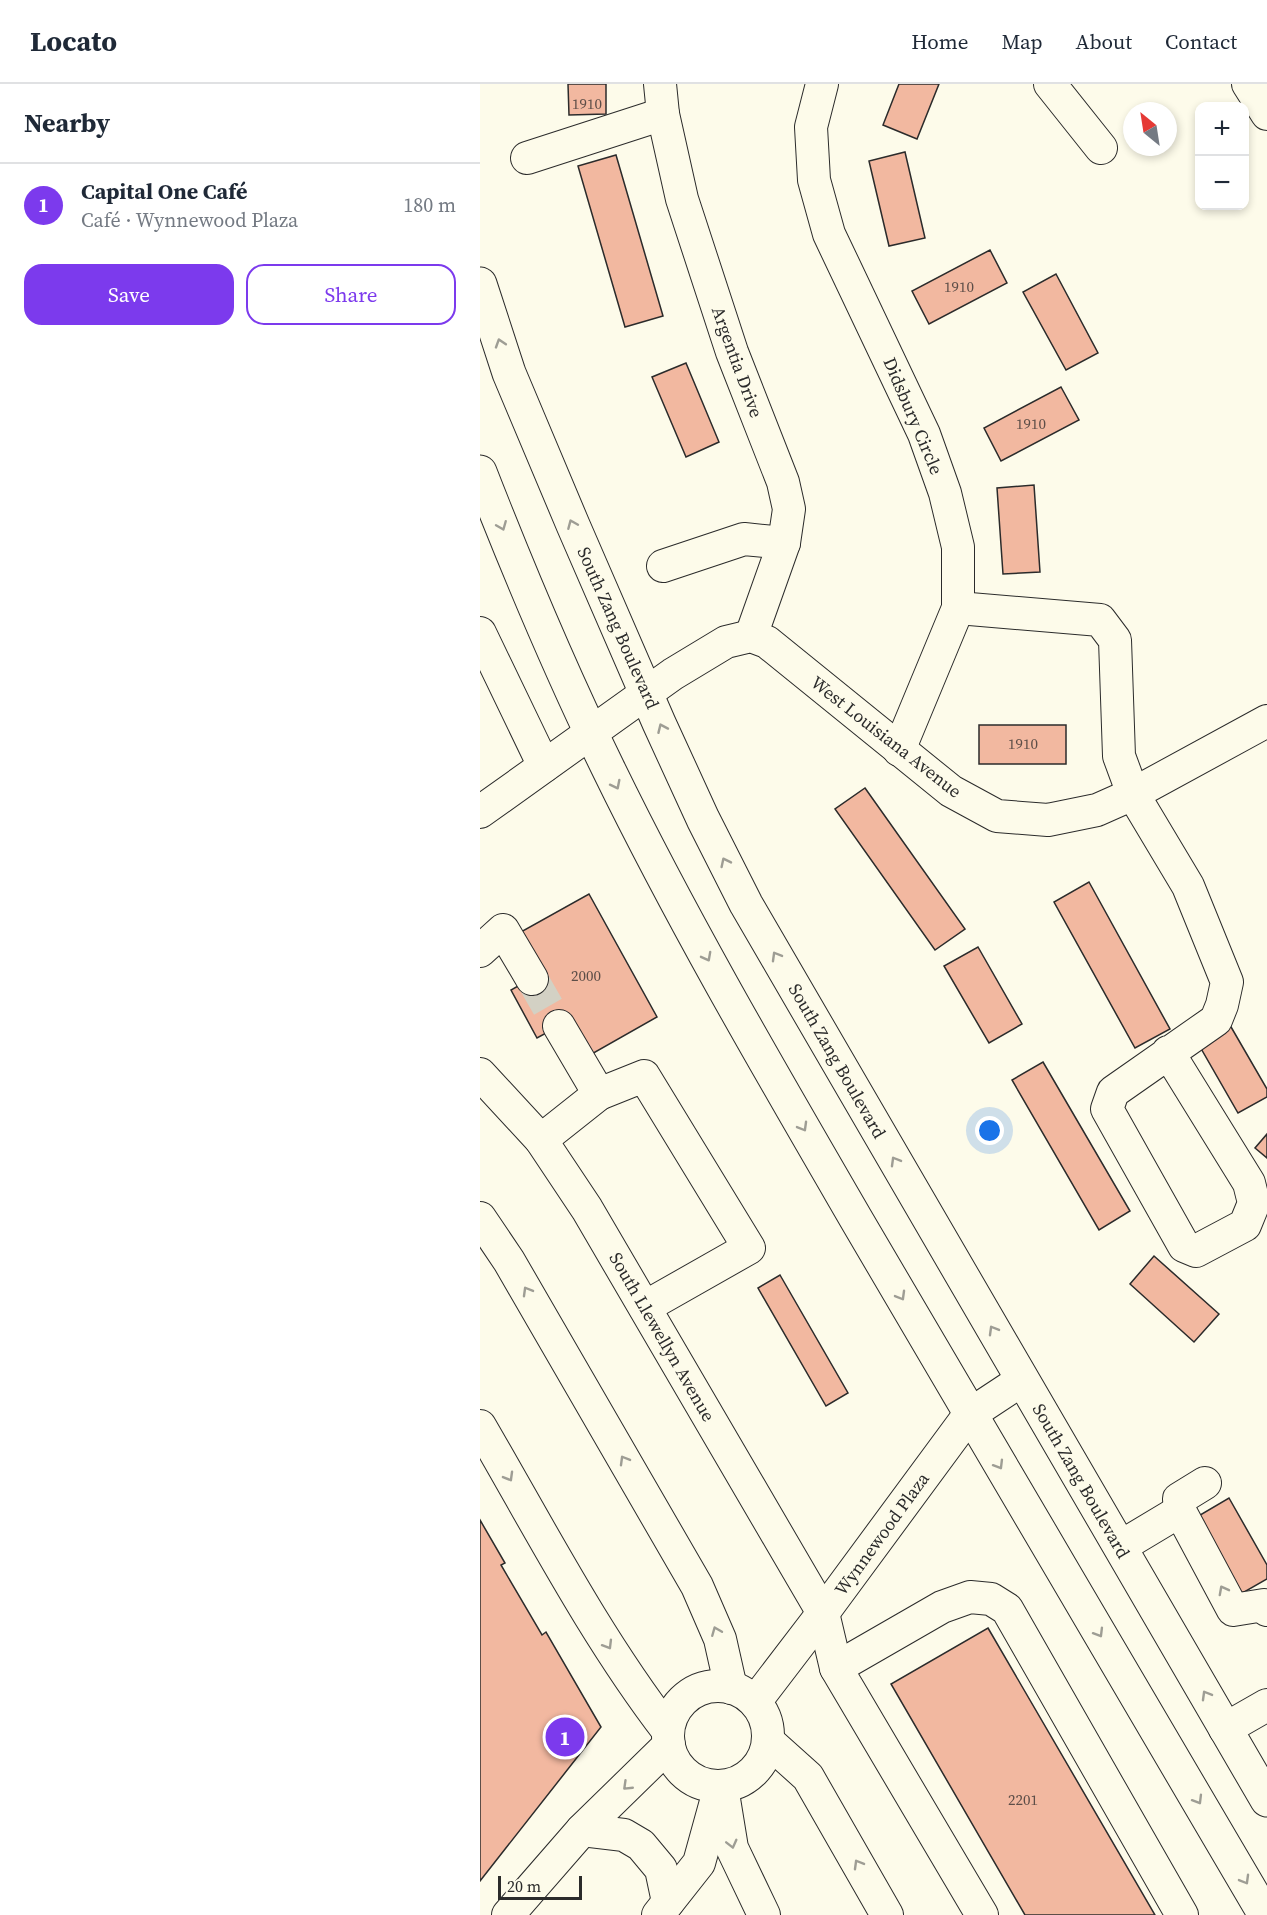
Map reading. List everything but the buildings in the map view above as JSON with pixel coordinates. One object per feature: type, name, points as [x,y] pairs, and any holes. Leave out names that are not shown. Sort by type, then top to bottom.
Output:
[{"type":"main road","name":"South Zang Boulevard","points":[[480,284],[509,373],[573,525],[646,693],[746,904],[1267,1800]]},
{"type":"main road","points":[[480,472],[591,732],[667,883],[736,1012],[969,1415],[1265,1915]]},
{"type":"street","name":"Didsbury Circle","points":[[822,84],[811,127],[814,180],[829,234],[924,434],[945,493],[958,547],[958,608],[899,750]]},
{"type":"street","points":[[1050,84],[1101,148]]},
{"type":"street","points":[[1248,84],[1267,114]]},
{"type":"street","points":[[526,158],[662,99]]},
{"type":"street","name":"Argentia Drive","points":[[662,99],[685,210],[732,352],[783,482],[789,509],[784,543],[751,636]]},
{"type":"street","points":[[663,566],[744,539],[784,543]]},
{"type":"street","points":[[958,608],[1100,620],[1115,640],[1119,756],[1133,794],[1188,886],[1227,982],[1216,1020],[1168,1052],[1113,1092],[1107,1110],[1184,1246],[1197,1251],[1245,1224],[1254,1203],[1249,1183],[1168,1052]]},
{"type":"street","points":[[480,633],[544,766]]},
{"type":"street","points":[[480,812],[646,693],[726,642],[751,636]]},
{"type":"street","name":"West Louisiana Avenue","points":[[751,636],[767,642],[951,791],[997,816],[1048,820],[1097,810],[1133,794],[1267,721]]},
{"type":"street","points":[[480,951],[503,930],[532,979]]},
{"type":"street","points":[[559,1026],[599,1094]]},
{"type":"street","name":"South Llewellyn Avenue","points":[[480,1074],[541,1140],[587,1209],[824,1613],[836,1668],[982,1915]]},
{"type":"street","points":[[541,1140],[599,1094],[644,1076],[749,1248],[645,1307]]},
{"type":"street","points":[[480,1218],[509,1261],[697,1586],[743,1695]]},
{"type":"street","name":"Wynnewood Plaza","points":[[743,1695],[824,1613],[969,1415],[1022,1380]]},
{"type":"street","points":[[480,1426],[609,1648],[668,1738],[673,1759],[681,1771],[692,1780],[706,1785],[721,1787],[734,1784],[752,1773],[765,1756],[769,1742],[764,1714],[743,1695],[717,1686],[690,1695],[679,1705],[672,1717],[668,1738],[582,1830],[508,1915]]},
{"type":"street","points":[[1205,1483],[1179,1499],[1180,1510],[1233,1610],[1264,1605],[1267,1610]]},
{"type":"street","points":[[1120,1547],[1180,1510]]},
{"type":"street","points":[[836,1668],[942,1607],[970,1597],[991,1599],[1007,1609],[1182,1915]]},
{"type":"street","points":[[1225,1729],[1267,1705]]},
{"type":"street","points":[[769,1742],[808,1777],[887,1915]]},
{"type":"street","points":[[663,1908],[699,1863],[721,1787]]},
{"type":"street","points":[[721,1787],[732,1848],[764,1915]]},
{"type":"street","points":[[582,1830],[624,1835],[641,1845],[662,1869],[663,1908]]},
{"type":"tunnel","points":[[532,979],[559,1026]]},
{"type":"place","name":"Capital One Café","points":[[565,1737]]}]
